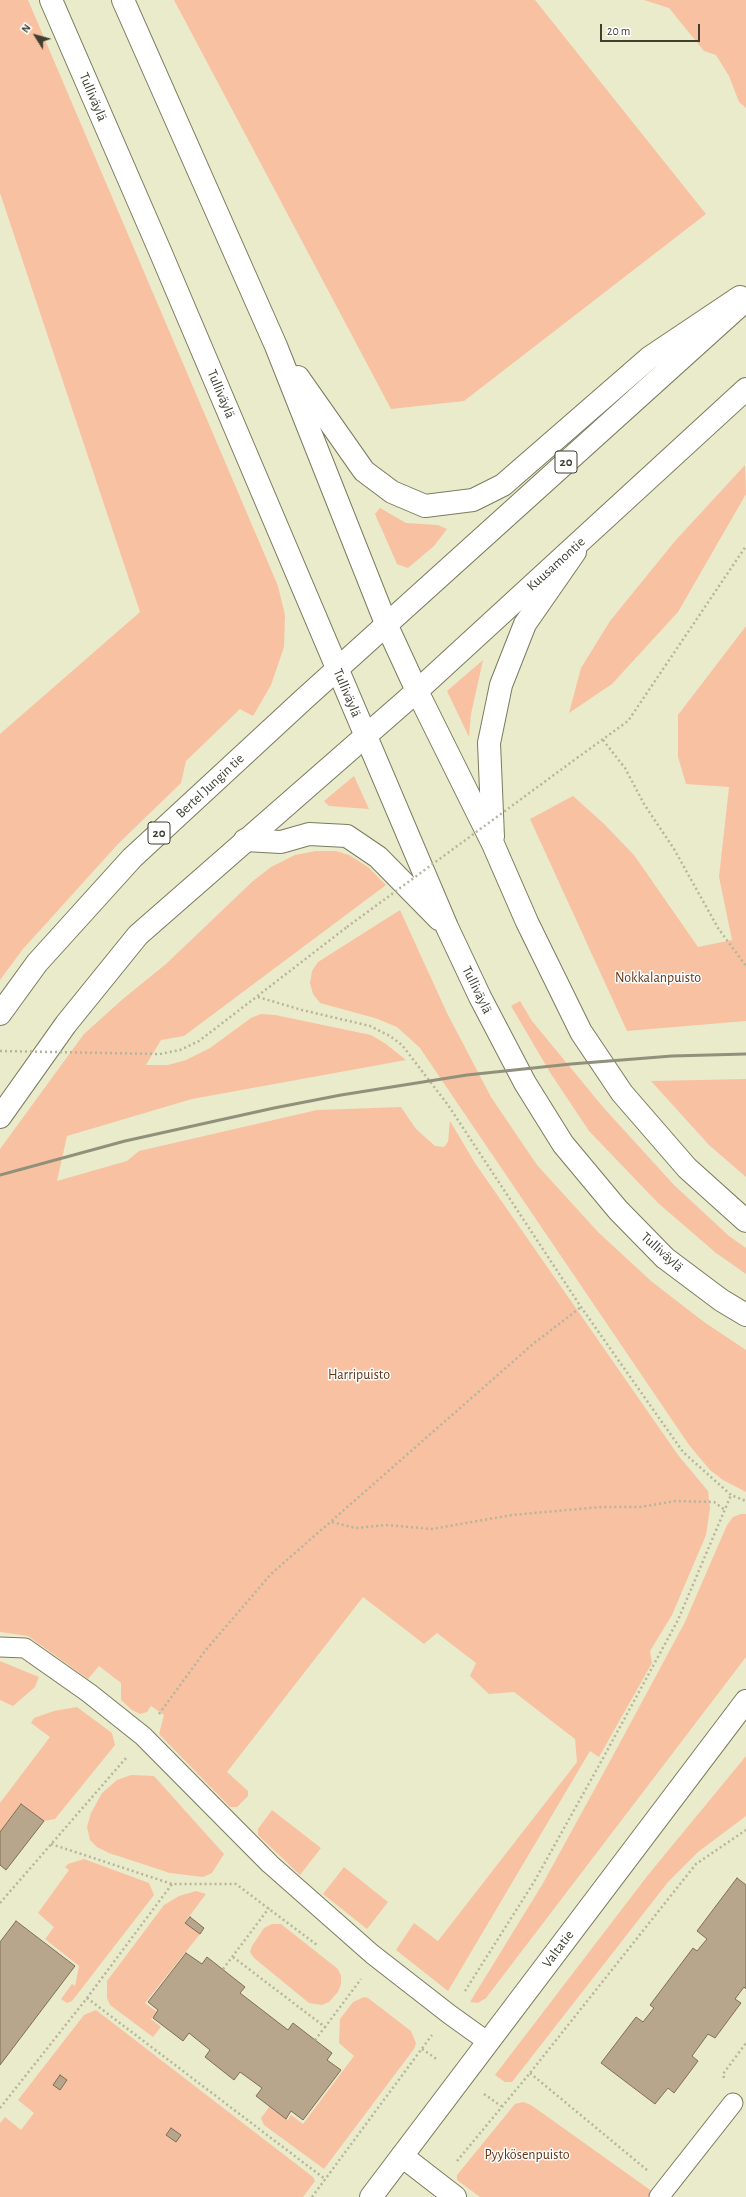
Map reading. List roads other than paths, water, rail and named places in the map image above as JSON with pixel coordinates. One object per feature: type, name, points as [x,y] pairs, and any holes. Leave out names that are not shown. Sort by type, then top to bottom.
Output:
[{"type":"main road","name":"Tulliväylä","points":[[51,0],[447,927],[480,997],[525,1083],[563,1144],[618,1210],[665,1258],[721,1300],[746,1315]]},
{"type":"main road","points":[[123,0],[276,346],[387,626],[417,691],[493,844],[527,922],[581,1032],[622,1092],[687,1168],[746,1221]]},
{"type":"main road","points":[[276,346],[364,471],[392,492],[425,506],[473,500],[503,485],[649,358],[746,292]]},
{"type":"main road","name":"20","points":[[387,626],[746,300]]},
{"type":"main road","name":"Kuusamontie","points":[[365,736],[417,691],[746,389]]},
{"type":"main road","points":[[493,844],[489,743],[501,685],[525,624],[585,537]]},
{"type":"main road","name":"Bertel Jungin tie","points":[[0,1014],[37,963],[132,858],[304,699],[387,626]]},
{"type":"main road","points":[[0,1117],[66,1024],[138,936],[245,840],[365,736]]},
{"type":"main road","points":[[245,840],[281,842],[309,834],[347,836],[378,858],[447,927]]},
{"type":"main road","name":"Valtatie","points":[[371,2197],[746,1701]]},
{"type":"main road","points":[[402,2156],[455,2197]]},
{"type":"lane","points":[[0,1647],[25,1648],[89,1693],[143,1736],[270,1864],[372,1954],[449,2014],[488,2042]]},
{"type":"lane","points":[[663,2192],[733,2103]]},
{"type":"railway","points":[[0,1175],[125,1141],[274,1108],[341,1095],[467,1075],[571,1064],[672,1056],[746,1054]]},
{"type":"park label","name":"Nokkalanpuisto","points":[[658,978]]},
{"type":"park label","name":"Harripuisto","points":[[359,1375]]},
{"type":"park label","name":"Pyykösenpuisto","points":[[527,2155]]}]
